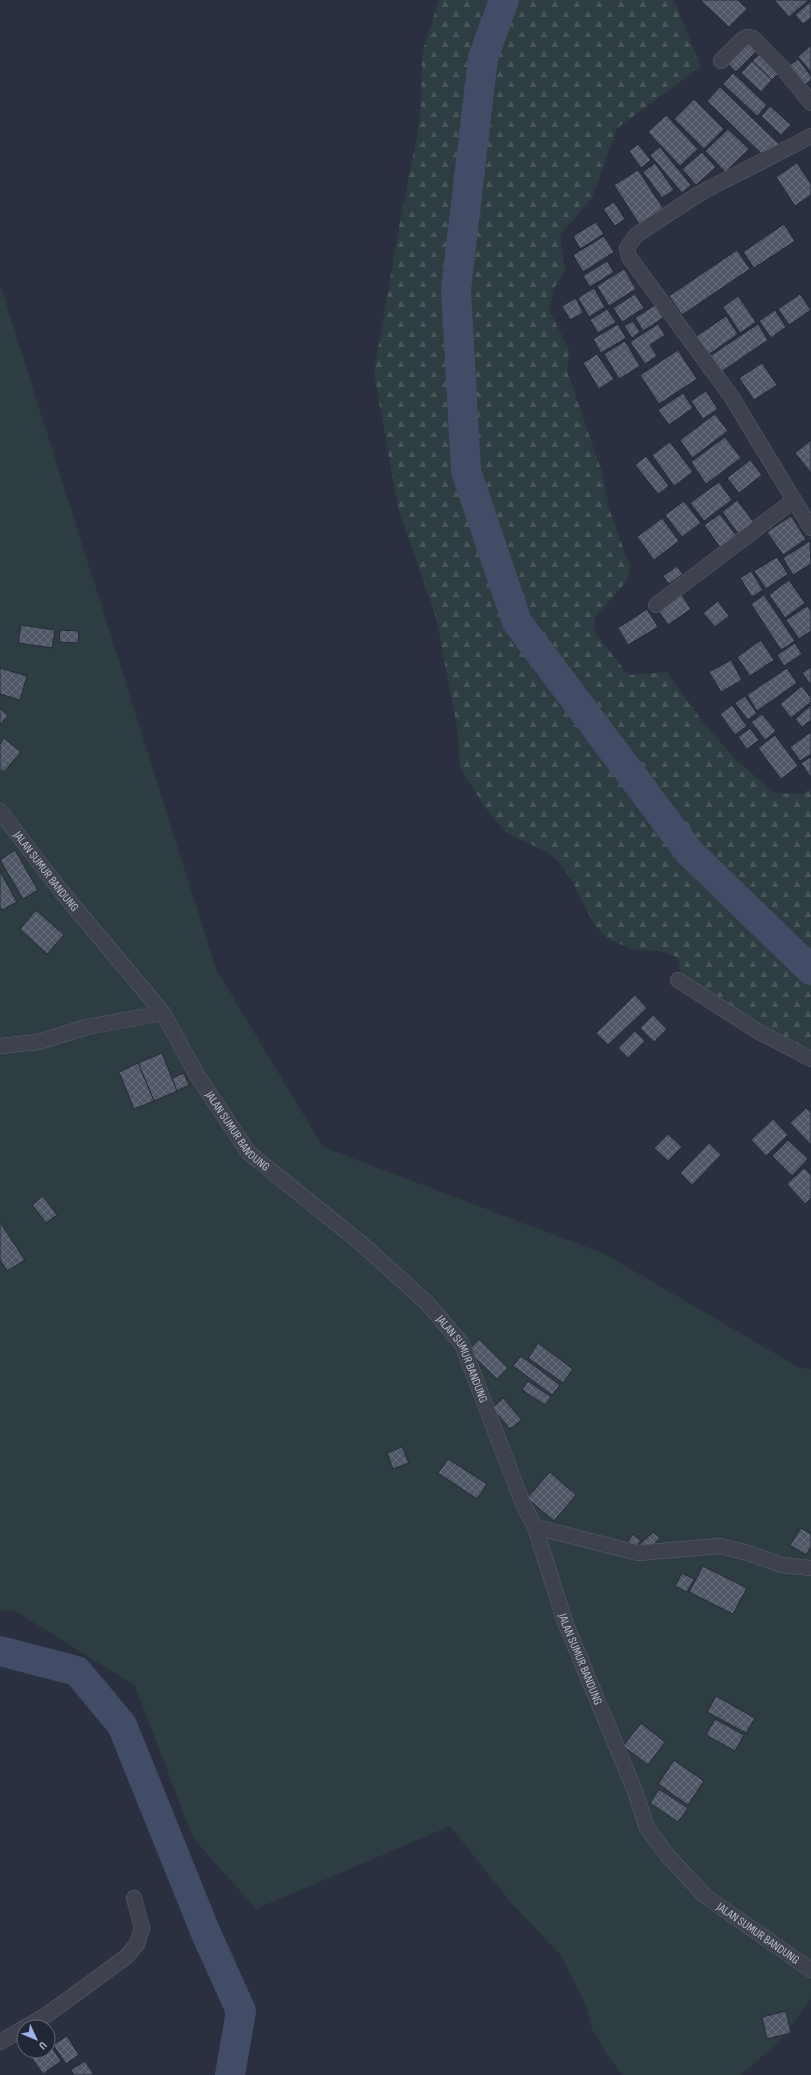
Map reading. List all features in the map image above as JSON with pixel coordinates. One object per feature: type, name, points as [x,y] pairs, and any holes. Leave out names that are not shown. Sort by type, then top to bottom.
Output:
[{"type":"street","points":[[722,61],[743,39],[747,37],[753,38],[784,70],[811,103]]},
{"type":"street","points":[[811,136],[702,192],[636,235],[627,248],[629,257],[731,396],[811,528]]},
{"type":"street","points":[[656,605],[794,500]]},
{"type":"street","name":"JALAN SUMUR BANDUNG","points":[[0,811],[62,891],[163,1013],[197,1075],[250,1154],[362,1244],[427,1303],[462,1344],[523,1504],[535,1528],[565,1622],[613,1737],[647,1828],[668,1856],[704,1896],[811,1970]]},
{"type":"street","points":[[678,980],[759,1032],[811,1058]]},
{"type":"street","points":[[0,1046],[38,1042],[87,1027],[163,1013]]},
{"type":"street","points":[[535,1528],[638,1553],[719,1546],[745,1552],[782,1565],[811,1568]]},
{"type":"street","points":[[40,2019],[120,1961],[137,1944],[142,1928],[134,1898]]},
{"type":"street","points":[[0,2042],[16,2033]]},
{"type":"green space","points":[[439,0],[674,0],[701,67],[617,128],[592,198],[560,234],[565,271],[554,288],[549,310],[569,350],[567,371],[601,469],[610,511],[630,567],[626,582],[596,616],[594,631],[628,675],[667,672],[702,721],[735,759],[775,793],[802,794],[811,788],[811,1052],[761,1028],[682,977],[677,957],[663,952],[631,949],[611,940],[600,931],[593,922],[572,881],[558,861],[547,852],[508,834],[489,813],[460,768],[458,732],[436,617],[398,508],[374,373],[401,215],[417,137],[421,104],[422,53]]},
{"type":"green space","points":[[0,284],[216,969],[323,1147],[605,1254],[800,1368],[811,1369],[811,1999],[779,2042],[740,2075],[623,2075],[607,2055],[592,2029],[586,2005],[561,1955],[512,1904],[450,1826],[256,1909],[193,1838],[135,1686],[15,1611],[0,1611]]},
{"type":"building","points":[[700,0],[738,0],[747,9],[729,27]]},
{"type":"building","points":[[774,0],[809,0],[789,17]]},
{"type":"building","points":[[811,1],[811,18],[803,24],[795,15]]},
{"type":"building","points":[[746,41],[757,51],[736,72],[726,62]]},
{"type":"building","points":[[811,45],[811,72],[798,57]]},
{"type":"building","points":[[762,52],[781,71],[772,80],[752,61]]},
{"type":"building","points":[[798,59],[811,76],[811,80],[802,87],[786,68]]},
{"type":"building","points":[[752,61],[772,80],[761,92],[741,73]]},
{"type":"building","points":[[733,73],[767,105],[757,116],[723,84]]},
{"type":"building","points":[[720,87],[779,144],[766,158],[707,101]]},
{"type":"building","points":[[694,99],[724,129],[704,149],[674,119]]},
{"type":"building","points":[[770,106],[791,125],[781,135],[761,116]]},
{"type":"building","points":[[666,115],[698,149],[680,166],[648,132]]},
{"type":"building","points":[[728,129],[749,149],[725,172],[705,151]]},
{"type":"building","points":[[638,144],[651,160],[641,168],[629,151]]},
{"type":"building","points":[[660,147],[691,185],[682,193],[650,155]]},
{"type":"building","points":[[702,152],[716,167],[696,185],[682,169]]},
{"type":"building","points":[[655,163],[674,190],[662,198],[643,172]]},
{"type":"building","points":[[797,163],[811,184],[811,195],[795,206],[776,177]]},
{"type":"building","points":[[638,170],[663,208],[639,224],[614,185]]},
{"type":"building","points":[[614,202],[625,219],[615,226],[603,209]]},
{"type":"building","points":[[596,222],[604,234],[580,249],[573,236]]},
{"type":"building","points":[[784,224],[795,241],[754,268],[743,252]]},
{"type":"building","points":[[604,236],[614,252],[583,272],[573,255]]},
{"type":"building","points":[[737,250],[750,269],[682,315],[669,296]]},
{"type":"building","points":[[607,261],[614,272],[590,287],[583,276]]},
{"type":"building","points":[[624,269],[636,289],[609,306],[597,286]]},
{"type":"building","points":[[594,288],[605,307],[589,317],[578,298]]},
{"type":"building","points":[[635,294],[644,308],[622,322],[613,308]]},
{"type":"building","points":[[800,294],[811,310],[789,325],[778,309]]},
{"type":"building","points":[[738,296],[756,322],[740,333],[723,307]]},
{"type":"building","points":[[576,298],[583,313],[570,320],[562,306]]},
{"type":"building","points":[[655,305],[663,318],[643,331],[635,318]]},
{"type":"building","points":[[607,309],[616,322],[598,333],[590,320]]},
{"type":"building","points":[[775,310],[786,327],[771,338],[759,321]]},
{"type":"building","points":[[726,316],[738,334],[708,355],[695,337]]},
{"type":"building","points":[[633,321],[640,332],[632,338],[624,326]]},
{"type":"building","points":[[618,324],[626,338],[601,353],[593,339]]},
{"type":"building","points":[[658,324],[665,335],[650,345],[657,356],[645,364],[630,342]]},
{"type":"building","points":[[758,324],[768,340],[721,372],[710,356]]},
{"type":"building","points":[[625,341],[640,366],[619,379],[604,354]]},
{"type":"building","points":[[678,350],[697,379],[659,404],[640,375]]},
{"type":"building","points":[[597,354],[614,379],[599,389],[583,363]]},
{"type":"building","points":[[762,363],[777,385],[754,400],[739,378]]},
{"type":"building","points":[[706,391],[718,409],[703,419],[691,401]]},
{"type":"building","points":[[683,393],[693,408],[669,425],[658,410]]},
{"type":"building","points":[[715,414],[728,431],[692,458],[680,440]]},
{"type":"building","points":[[725,437],[741,458],[706,484],[691,462]]},
{"type":"building","points":[[811,440],[811,473],[795,453]]},
{"type":"building","points":[[670,442],[693,472],[674,486],[652,455]]},
{"type":"building","points":[[646,456],[669,486],[658,494],[635,465]]},
{"type":"building","points":[[750,460],[762,475],[739,493],[727,478]]},
{"type":"building","points":[[719,482],[732,500],[704,521],[690,503]]},
{"type":"building","points":[[737,500],[755,524],[740,536],[722,512]]},
{"type":"building","points":[[684,501],[701,523],[682,537],[665,515]]},
{"type":"building","points":[[720,514],[738,538],[722,550],[704,525]]},
{"type":"building","points":[[791,516],[806,539],[783,555],[767,532]]},
{"type":"building","points":[[662,518],[679,541],[654,560],[637,537]]},
{"type":"building","points":[[810,541],[811,564],[793,575],[783,558]]},
{"type":"building","points":[[777,557],[788,574],[766,589],[754,571]]},
{"type":"building","points":[[677,566],[683,574],[669,584],[663,576]]},
{"type":"building","points":[[751,571],[763,590],[752,597],[740,578]]},
{"type":"building","points":[[789,580],[805,603],[785,618],[769,595]]},
{"type":"building","points":[[681,594],[691,609],[668,625],[658,610]]},
{"type":"building","points":[[764,595],[795,641],[781,650],[751,604]]},
{"type":"building","points":[[718,601],[729,616],[715,627],[703,613]]},
{"type":"building","points":[[807,606],[811,611],[811,631],[799,639],[786,620]]},
{"type":"building","points":[[647,609],[658,627],[628,645],[618,628]]},
{"type":"building","points":[[21,625],[55,630],[52,648],[18,643]]},
{"type":"building","points":[[60,630],[79,631],[78,643],[59,642]]},
{"type":"building","points":[[761,640],[774,660],[750,676],[737,657]]},
{"type":"building","points":[[795,643],[802,654],[784,666],[777,655]]},
{"type":"building","points":[[731,660],[742,680],[721,692],[709,672]]},
{"type":"building","points":[[811,667],[811,685],[802,673]]},
{"type":"building","points":[[0,668],[27,676],[20,700],[0,694]]},
{"type":"building","points":[[787,668],[797,683],[757,711],[747,695]]},
{"type":"building","points":[[802,686],[811,698],[811,702],[791,718],[780,704]]},
{"type":"building","points":[[745,696],[757,713],[748,720],[735,703]]},
{"type":"building","points":[[732,705],[747,726],[735,735],[720,714]]},
{"type":"building","points":[[811,705],[811,720],[802,727],[795,719]]},
{"type":"building","points":[[0,708],[8,716],[0,725]]},
{"type":"building","points":[[762,714],[776,731],[765,740],[751,722]]},
{"type":"building","points":[[750,728],[759,740],[747,749],[738,737]]},
{"type":"building","points":[[811,732],[811,754],[800,761],[790,747]]},
{"type":"building","points":[[775,735],[798,766],[781,779],[758,748]]},
{"type":"building","points":[[4,738],[21,752],[4,772],[0,769],[0,744]]},
{"type":"building","points":[[811,757],[811,778],[801,763]]},
{"type":"building","points":[[15,850],[38,890],[23,899],[0,860]]},
{"type":"building","points":[[0,871],[17,902],[2,910],[0,907]]},
{"type":"building","points":[[36,910],[64,935],[47,954],[20,929]]},
{"type":"building","points":[[635,995],[647,1008],[608,1045],[596,1033]]},
{"type":"building","points":[[653,1015],[667,1029],[654,1042],[640,1028]]},
{"type":"building","points":[[635,1031],[645,1041],[628,1058],[618,1048]]},
{"type":"building","points":[[162,1053],[177,1091],[154,1101],[138,1063]]},
{"type":"building","points":[[138,1063],[154,1101],[134,1109],[119,1072]]},
{"type":"building","points":[[184,1073],[189,1085],[177,1091],[172,1078]]},
{"type":"building","points":[[806,1108],[811,1113],[811,1145],[790,1123]]},
{"type":"building","points":[[773,1119],[788,1135],[766,1156],[751,1140]]},
{"type":"building","points":[[668,1134],[682,1147],[668,1161],[654,1148]]},
{"type":"building","points":[[788,1140],[808,1159],[792,1176],[772,1156]]},
{"type":"building","points":[[709,1143],[721,1155],[692,1185],[680,1173]]},
{"type":"building","points":[[804,1168],[811,1175],[811,1198],[805,1204],[787,1184]]},
{"type":"building","points":[[43,1196],[57,1215],[46,1223],[32,1205]]},
{"type":"building","points":[[0,1222],[25,1260],[7,1271],[0,1260]]},
{"type":"building","points":[[479,1339],[508,1368],[497,1379],[468,1351]]},
{"type":"building","points":[[538,1343],[573,1369],[563,1383],[528,1358]]},
{"type":"building","points":[[521,1356],[560,1385],[552,1395],[513,1366]]},
{"type":"building","points":[[528,1381],[551,1397],[545,1405],[522,1390]]},
{"type":"building","points":[[503,1398],[522,1420],[510,1429],[492,1408]]},
{"type":"building","points":[[402,1447],[409,1463],[393,1469],[387,1453]]},
{"type":"building","points":[[448,1459],[487,1484],[477,1499],[438,1473]]},
{"type":"building","points":[[550,1472],[576,1495],[554,1521],[527,1498]]},
{"type":"building","points":[[801,1528],[811,1534],[811,1547],[806,1555],[790,1545]]},
{"type":"building","points":[[653,1532],[660,1538],[647,1551],[640,1544]]},
{"type":"building","points":[[633,1534],[641,1541],[635,1547],[628,1541]]},
{"type":"building","points":[[703,1566],[747,1588],[733,1614],[689,1592]]},
{"type":"building","points":[[682,1573],[694,1579],[687,1592],[675,1586]]},
{"type":"building","points":[[716,1696],[755,1718],[746,1733],[707,1712]]},
{"type":"building","points":[[715,1719],[744,1735],[735,1751],[706,1735]]},
{"type":"building","points":[[641,1723],[665,1742],[648,1765],[623,1746]]},
{"type":"building","points":[[674,1760],[704,1781],[688,1805],[658,1784]]},
{"type":"building","points":[[659,1789],[688,1808],[678,1822],[650,1803]]},
{"type":"building","points":[[786,2011],[791,2033],[767,2039],[762,2017]]},
{"type":"building","points":[[67,2036],[79,2055],[66,2064],[56,2049],[56,2043]]},
{"type":"building","points":[[56,2054],[61,2061],[43,2074],[33,2059],[56,2059]]},
{"type":"building","points":[[85,2061],[94,2075],[74,2075],[71,2070]]},
{"type":"waterway","points":[[504,0],[483,58],[456,289],[466,471],[517,622],[690,853],[811,970]]},
{"type":"waterway","points":[[0,1651],[77,1671],[122,1725],[205,1931],[241,2011],[230,2075]]}]
